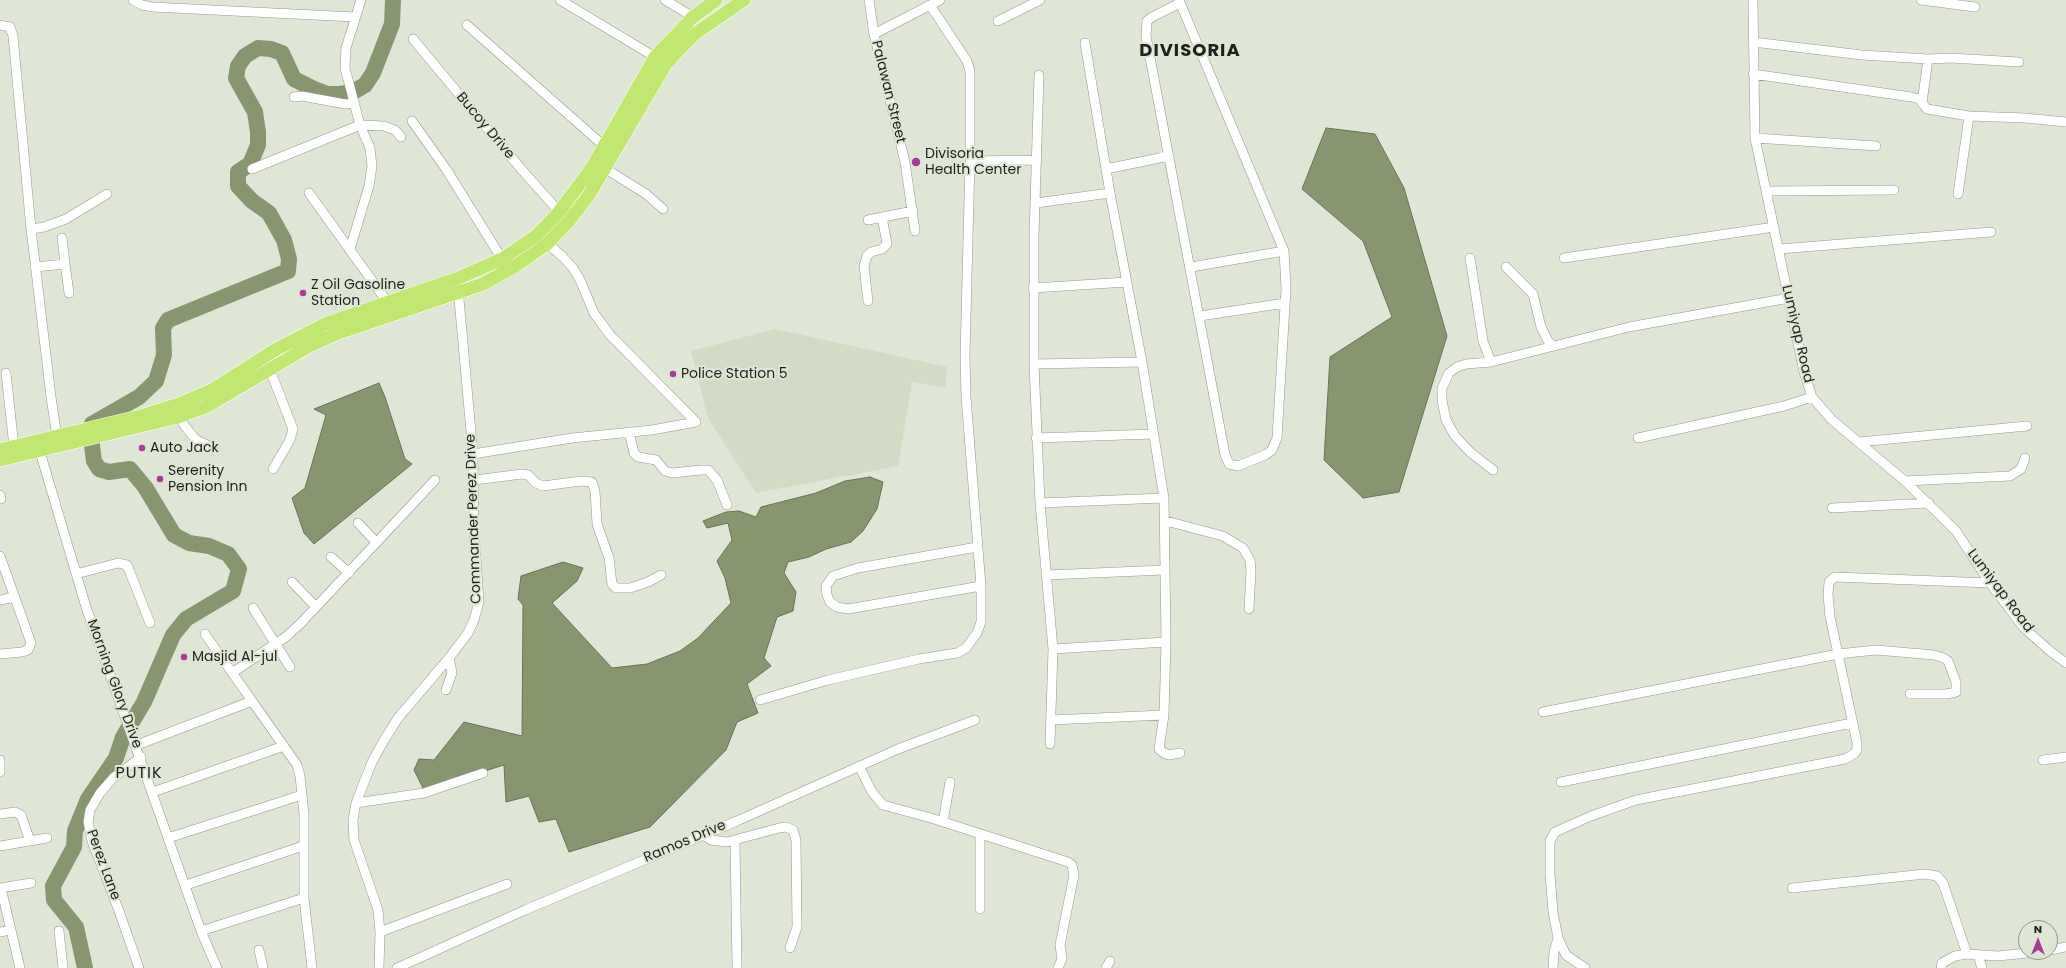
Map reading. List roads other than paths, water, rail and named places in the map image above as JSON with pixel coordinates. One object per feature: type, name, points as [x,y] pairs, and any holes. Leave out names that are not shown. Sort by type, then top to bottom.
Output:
[{"type":"highway","points":[[0,451],[38,446],[110,429],[178,417],[206,407],[318,342],[338,333],[458,294],[483,284],[510,269],[548,244],[564,217],[574,193],[604,146],[655,57],[694,17],[716,0]]},
{"type":"highway","points":[[110,429],[179,404],[212,390],[276,350],[325,324],[456,279],[502,259],[564,217],[606,169],[666,64],[696,33],[744,0]]},
{"type":"highway","points":[[0,451],[14,447],[38,446],[58,437],[79,436]]},
{"type":"street","points":[[133,0],[142,5],[152,7],[355,17]]},
{"type":"street","points":[[350,249],[369,186],[372,166],[370,148],[360,125],[345,68],[346,48],[361,0]]},
{"type":"street","points":[[560,0],[655,57]]},
{"type":"street","points":[[665,0],[694,17]]},
{"type":"street","name":"Palawan Street","points":[[869,0],[874,34],[906,162],[915,231]]},
{"type":"street","points":[[874,34],[940,0]]},
{"type":"street","points":[[998,22],[1040,0]]},
{"type":"street","name":"Lumiyap Road","points":[[1753,0],[1755,138],[1804,372],[1812,397],[1832,420],[1905,481],[1956,531],[1990,583],[2024,628],[2066,663]]},
{"type":"street","points":[[1921,0],[1975,7]]},
{"type":"street","points":[[1179,2],[1284,251],[1286,276],[1285,303],[1277,438],[1272,450],[1267,454],[1238,466],[1229,464],[1225,455],[1169,156],[1145,29],[1147,22],[1152,16],[1179,2]]},
{"type":"street","points":[[760,700],[828,680],[919,659],[957,653],[966,648],[977,633],[981,622],[981,586],[965,363],[970,161],[970,72],[967,61],[930,5]]},
{"type":"street","points":[[467,25],[604,146]]},
{"type":"street","points":[[0,26],[10,27],[13,36],[35,267],[51,397],[58,437]]},
{"type":"street","name":"Bucoy Drive","points":[[413,39],[564,217]]},
{"type":"street","points":[[1753,42],[1862,55],[2018,62]]},
{"type":"street","points":[[1085,43],[1110,193],[1142,362],[1164,498],[1166,521],[1166,642],[1164,715],[1159,749],[1164,754],[1169,755],[1180,753]]},
{"type":"street","points":[[1922,103],[1928,59]]},
{"type":"street","points":[[1039,74],[1033,288],[1034,364],[1040,503],[1053,649],[1050,744]]},
{"type":"street","points":[[1753,74],[1917,98],[1926,109],[1969,116],[2024,118],[2066,122]]},
{"type":"street","points":[[294,97],[302,96],[345,104],[352,99]]},
{"type":"street","points":[[1958,194],[1969,116]]},
{"type":"street","points":[[412,121],[446,169],[502,259]]},
{"type":"street","points":[[252,169],[360,125],[384,126],[395,130],[402,138]]},
{"type":"street","points":[[1755,138],[1876,146]]},
{"type":"street","points":[[1106,169],[1169,156]]},
{"type":"street","points":[[970,161],[1037,160]]},
{"type":"street","points":[[606,169],[646,194],[663,209]]},
{"type":"street","points":[[1766,191],[1894,190]]},
{"type":"street","points":[[310,193],[396,314]]},
{"type":"street","points":[[1036,203],[1110,193]]},
{"type":"street","points":[[31,229],[44,227],[66,219],[107,194]]},
{"type":"street","points":[[868,220],[912,210]]},
{"type":"street","points":[[868,301],[864,266],[867,256],[871,252],[882,249],[887,244],[882,217]]},
{"type":"street","points":[[1564,258],[1774,227]]},
{"type":"street","points":[[1779,249],[1990,232]]},
{"type":"street","points":[[473,454],[572,438],[629,432],[696,422],[610,335],[594,313],[580,280],[573,268],[537,235]]},
{"type":"street","points":[[62,238],[69,293]]},
{"type":"street","points":[[1191,268],[1284,251]]},
{"type":"street","points":[[1470,258],[1483,341],[1492,362]]},
{"type":"street","points":[[35,267],[65,264]]},
{"type":"street","points":[[1506,267],[1533,294],[1542,327],[1548,341],[1553,346]]},
{"type":"street","name":"Commander Perez Drive","points":[[379,968],[380,932],[378,910],[354,840],[353,820],[356,803],[372,762],[383,742],[398,718],[449,658],[468,633],[474,620],[479,602],[474,529],[475,480],[456,279]]},
{"type":"street","points":[[1033,288],[1128,282]]},
{"type":"street","points":[[1493,470],[1470,452],[1455,436],[1446,420],[1442,400],[1442,388],[1450,373],[1457,367],[1466,364],[1492,362],[1629,327],[1789,298]]},
{"type":"street","points":[[1200,316],[1285,303]]},
{"type":"street","points":[[1034,364],[1142,362]]},
{"type":"street","points":[[270,370],[293,429],[290,440],[273,469]]},
{"type":"street","points":[[6,373],[14,447]]},
{"type":"street","points":[[1638,438],[1707,424],[1812,397]]},
{"type":"street","points":[[178,417],[195,439],[206,445]]},
{"type":"street","points":[[1859,442],[2027,426]]},
{"type":"street","points":[[629,432],[634,453],[638,457],[656,460],[665,471],[672,473],[708,470],[717,480],[727,505]]},
{"type":"street","points":[[1036,438],[1154,434]]},
{"type":"street","name":"Morning Glory Drive","points":[[38,446],[76,574],[201,931],[217,968]]},
{"type":"street","points":[[1905,481],[2010,476],[2021,469],[2025,458]]},
{"type":"street","points":[[475,480],[522,474],[528,475],[536,483],[543,486],[581,481],[592,482],[596,491],[597,524],[609,558],[612,584],[616,588],[630,588],[648,582],[661,574]]},
{"type":"street","points":[[232,673],[287,636],[316,608],[435,480]]},
{"type":"street","points":[[1040,503],[1164,498]]},
{"type":"street","points":[[1832,508],[1929,503]]},
{"type":"street","points":[[1166,521],[1223,536],[1243,548],[1250,560],[1251,571],[1249,609]]},
{"type":"street","points":[[358,523],[376,542]]},
{"type":"street","points":[[977,547],[858,568],[833,576],[826,586],[827,595],[830,602],[836,607],[848,609],[981,586]]},
{"type":"street","points":[[0,556],[31,643],[28,650],[0,654]]},
{"type":"street","points":[[331,557],[349,573]]},
{"type":"street","points":[[76,574],[118,563],[128,565],[150,623]]},
{"type":"street","points":[[1046,575],[1165,570]]},
{"type":"street","points":[[1585,968],[1566,955],[1558,938],[1553,912],[1550,874],[1550,841],[1555,832],[1591,816],[1636,800],[1845,759],[1854,754],[1857,750],[1857,743],[1830,617],[1828,595],[1829,582],[1835,577],[1990,583]]},
{"type":"street","points":[[292,582],[316,608]]},
{"type":"street","points":[[0,600],[15,597]]},
{"type":"street","points":[[253,608],[290,668]]},
{"type":"street","points":[[205,634],[284,746],[299,770],[302,795],[304,898],[312,968]]},
{"type":"street","points":[[1053,649],[1166,642]]},
{"type":"street","points":[[1542,712],[1838,654],[1876,650],[1934,654],[1948,661],[1956,682],[1956,692],[1946,694],[1910,694]]},
{"type":"street","points":[[446,690],[452,673],[449,658]]},
{"type":"street","points":[[137,746],[252,701]]},
{"type":"street","points":[[1051,720],[1164,715]]},
{"type":"street","name":"Ramos Drive","points":[[396,968],[525,910],[703,835],[898,749],[975,720]]},
{"type":"street","points":[[1561,782],[1852,724]]},
{"type":"street","points":[[153,792],[284,746]]},
{"type":"street","name":"Perez Lane","points":[[138,968],[119,911],[92,841],[88,822],[90,810],[100,793],[114,777],[141,757]]},
{"type":"street","points":[[2043,760],[2066,757]]},
{"type":"street","points":[[0,760],[0,772]]},
{"type":"street","points":[[859,766],[872,792],[877,800],[883,805],[1062,859],[1072,865],[1074,875],[1060,945],[1062,959],[1058,968]]},
{"type":"street","points":[[356,803],[424,793],[483,773]]},
{"type":"street","points":[[943,822],[950,782]]},
{"type":"street","points":[[168,838],[302,795]]},
{"type":"street","points":[[0,814],[15,812],[21,815],[30,841]]},
{"type":"street","points":[[703,835],[711,840],[735,841],[779,828],[790,828],[795,834],[797,927],[790,948]]},
{"type":"street","points":[[980,835],[980,909]]},
{"type":"street","points":[[0,846],[47,838]]},
{"type":"street","points":[[735,841],[737,968]]},
{"type":"street","points":[[186,885],[303,846]]},
{"type":"street","points":[[1792,888],[1925,874],[1937,876],[1942,883],[1967,954]]},
{"type":"street","points":[[20,968],[1,888],[30,883]]},
{"type":"street","points":[[380,932],[507,884]]},
{"type":"street","points":[[201,931],[304,898]]},
{"type":"street","points":[[0,932],[10,930]]},
{"type":"street","points":[[59,931],[63,968]]},
{"type":"street","points":[[1553,968],[1554,952],[1558,938]]},
{"type":"street","points":[[259,950],[263,968]]},
{"type":"street","points":[[1941,968],[1942,963],[1946,959],[1967,954],[1998,956],[2018,954]]},
{"type":"street","points":[[1978,955],[1982,968]]},
{"type":"waterway","points":[[85,968],[76,927],[54,900],[53,886],[74,847],[75,831],[88,799],[116,758],[123,737],[144,702],[173,635],[186,619],[233,591],[239,569],[228,554],[209,546],[189,543],[174,535],[145,487],[130,469],[109,472],[99,469],[94,461],[92,424],[139,397],[156,381],[164,355],[163,328],[168,320],[288,271],[289,259],[284,240],[269,213],[252,201],[238,186],[238,172],[250,164],[258,145],[255,112],[236,78],[238,66],[245,56],[258,48],[271,49],[282,53],[294,79],[327,94],[353,92],[365,85],[373,73],[392,24],[393,0]]},
{"type":"place","name":"Divisoria Health Center","points":[[916,162]]},
{"type":"place","name":"Z Oil Gasoline Station","points":[[303,293]]},
{"type":"place","name":"Police Station 5","points":[[673,374]]},
{"type":"place","name":"Auto Jack","points":[[142,448]]},
{"type":"place","name":"Serenity Pension Inn","points":[[160,479]]},
{"type":"place","name":"Masjid Al-jul","points":[[184,657]]},
{"type":"district","name":"DIVISORIA","points":[[1190,51]]},
{"type":"district","name":"PUTIK","points":[[139,774]]}]
